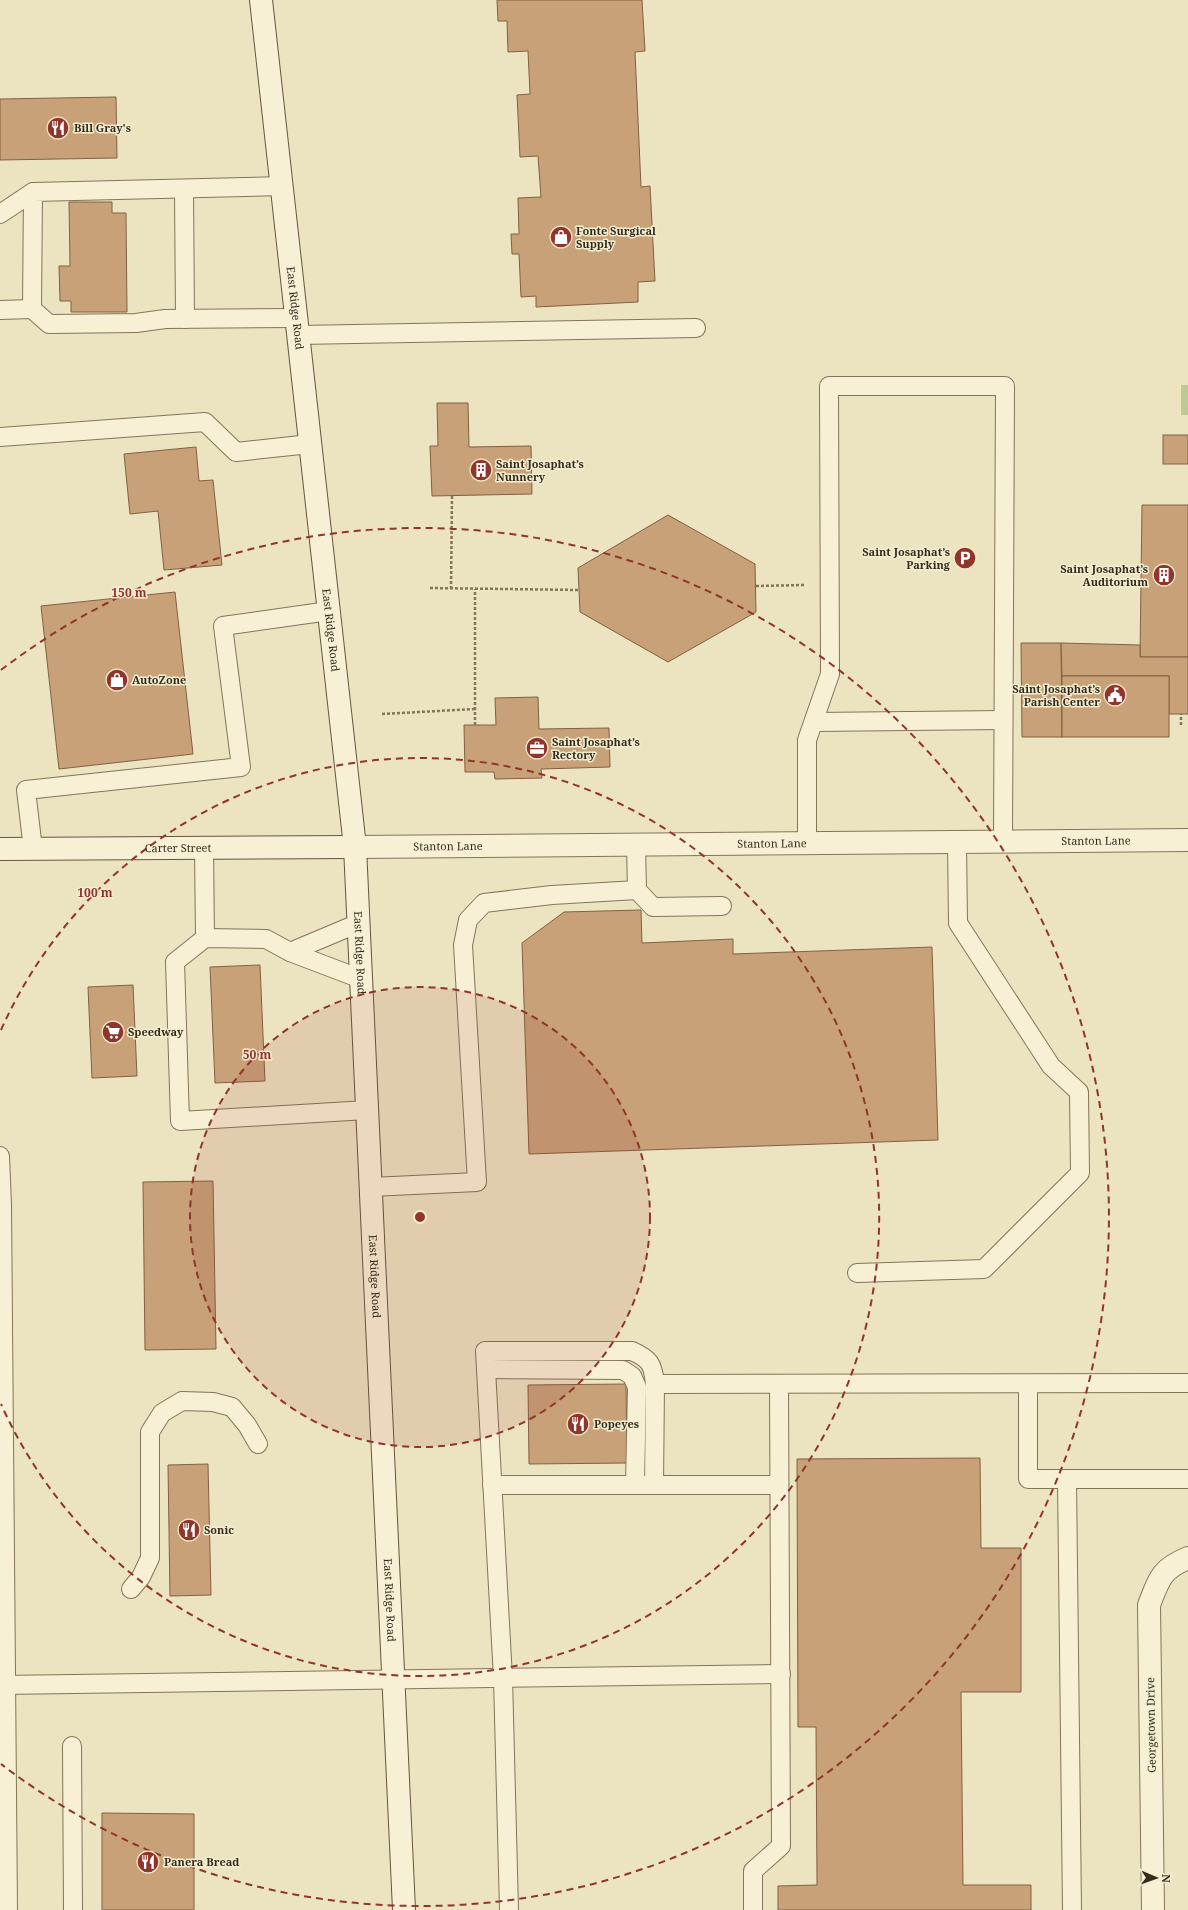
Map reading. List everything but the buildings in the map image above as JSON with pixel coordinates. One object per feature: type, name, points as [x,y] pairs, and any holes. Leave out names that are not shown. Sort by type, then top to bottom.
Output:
[{"type":"main road","name":"East Ridge Road","points":[[261,0],[283,186],[297,327],[355,847],[404,1910]]},
{"type":"main road","name":"Stanton Lane","points":[[355,847],[1188,840]]},
{"type":"main road","name":"Carter Street","points":[[0,849],[355,847]]},
{"type":"main road","name":"Georgetown Drive","points":[[1153,1910],[1149,1605],[1158,1580],[1172,1565],[1188,1558]]},
{"type":"lane","points":[[0,214],[34,192],[283,186]]},
{"type":"lane","points":[[184,189],[185,319]]},
{"type":"lane","points":[[32,309],[34,192]]},
{"type":"lane","points":[[0,310],[32,309],[49,324],[136,323],[165,319],[185,319],[297,327],[696,328]]},
{"type":"lane","points":[[807,843],[807,740],[830,674],[829,386],[1006,386],[1003,842]]},
{"type":"lane","points":[[0,437],[205,422],[236,452],[310,444]]},
{"type":"lane","points":[[33,849],[26,790],[241,767],[224,626],[329,611]]},
{"type":"lane","points":[[814,722],[1004,720]]},
{"type":"lane","points":[[857,1273],[984,1269],[1080,1173],[1079,1092],[1051,1066],[958,923],[957,842]]},
{"type":"lane","points":[[636,845],[637,890],[652,907],[722,906]]},
{"type":"lane","points":[[204,848],[205,938]]},
{"type":"lane","points":[[371,1186],[477,1182],[463,944],[468,920],[484,903],[552,895],[637,890]]},
{"type":"lane","points":[[290,952],[358,922]]},
{"type":"lane","points":[[361,979],[290,952],[266,940],[205,938],[175,962],[180,1120],[367,1110]]},
{"type":"lane","points":[[0,1156],[3,1685],[8,1910]]},
{"type":"lane","points":[[509,1910],[503,1678],[485,1351],[632,1351],[645,1357],[653,1368],[655,1384],[654,1485]]},
{"type":"lane","points":[[486,1369],[623,1370],[632,1376],[637,1387],[635,1485]]},
{"type":"lane","points":[[655,1384],[1188,1383]]},
{"type":"lane","points":[[753,1910],[752,1871],[781,1846],[779,1384]]},
{"type":"lane","points":[[1028,1384],[1028,1479],[1188,1479]]},
{"type":"lane","points":[[131,1589],[141,1577],[150,1558],[150,1432],[162,1413],[182,1401],[213,1402],[232,1407],[247,1424],[258,1444]]},
{"type":"lane","points":[[1067,1479],[1072,1910]]},
{"type":"lane","points":[[492,1485],[779,1484]]},
{"type":"lane","points":[[3,1685],[781,1674]]},
{"type":"lane","points":[[72,1746],[73,1910]]},
{"type":"path","points":[[451,589],[452,495]]},
{"type":"path","points":[[756,586],[790,585]]},
{"type":"path","points":[[430,588],[579,590]]},
{"type":"path","points":[[475,589],[475,725]]},
{"type":"path","points":[[382,714],[475,709]]},
{"type":"path","points":[[1181,714],[1181,725]]},
{"type":"green space","points":[[1181,385],[1188,385],[1188,415],[1181,415]]},
{"type":"place","name":"Bill Gray's","points":[[58,128]]},
{"type":"place","name":"Fonte Surgical Supply","points":[[561,237]]},
{"type":"place","name":"Saint Josaphat’s Nunnery","points":[[481,470]]},
{"type":"place","name":"Saint Josaphat’s Parking","points":[[965,558]]},
{"type":"place","name":"Saint Josaphat’s Auditorium","points":[[1164,575]]},
{"type":"place","name":"AutoZone","points":[[117,680]]},
{"type":"place","name":"Saint Josaphat’s Parish Center","points":[[1115,695]]},
{"type":"place","name":"Saint Josaphat’s Rectory","points":[[537,748]]},
{"type":"place","name":"Speedway","points":[[113,1032]]},
{"type":"place","name":"Popeyes","points":[[578,1424]]},
{"type":"place","name":"Sonic","points":[[189,1530]]},
{"type":"place","name":"Panera Bread","points":[[148,1862]]}]
